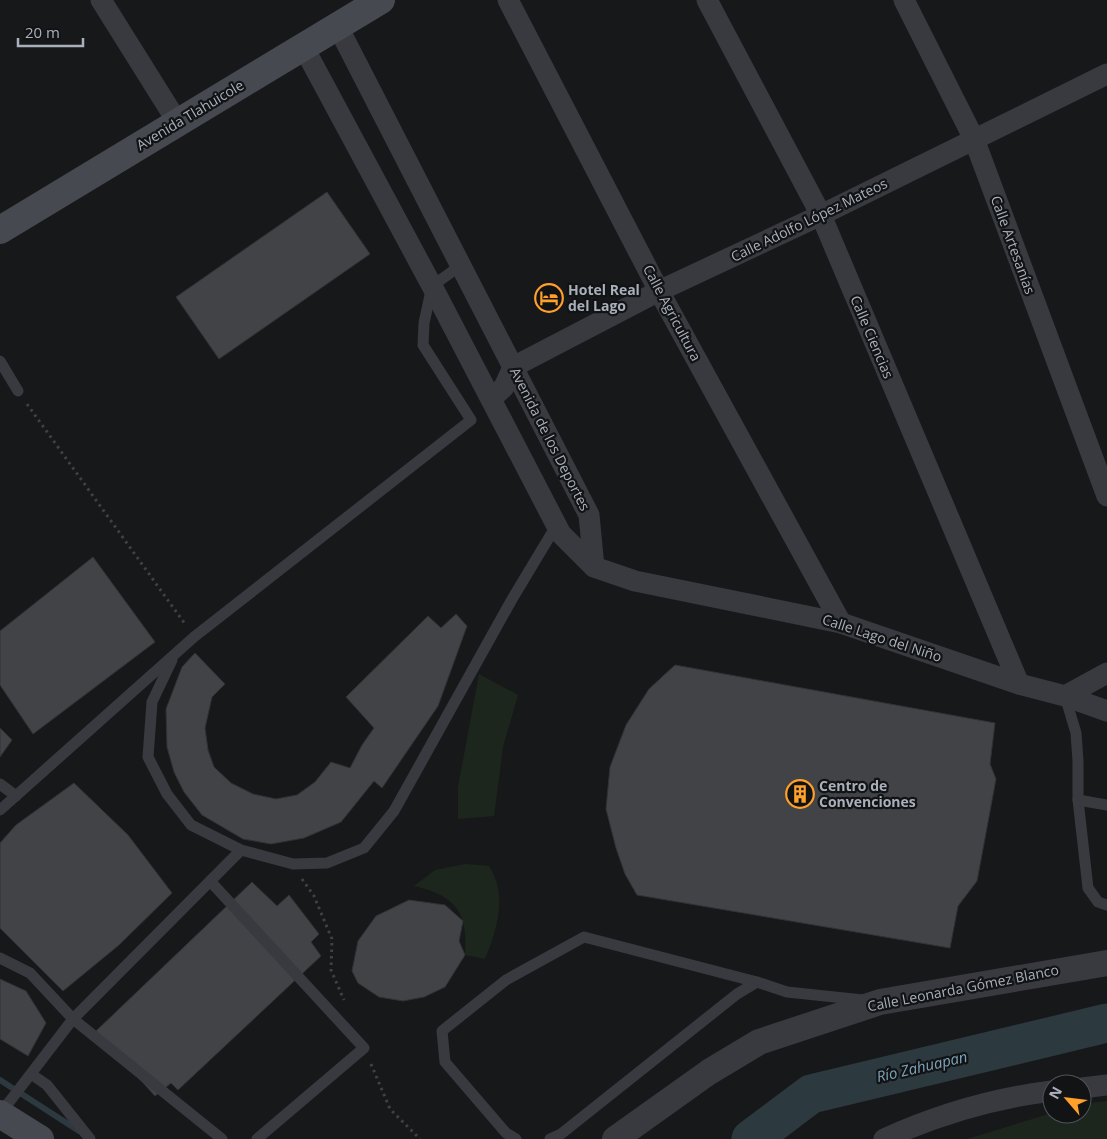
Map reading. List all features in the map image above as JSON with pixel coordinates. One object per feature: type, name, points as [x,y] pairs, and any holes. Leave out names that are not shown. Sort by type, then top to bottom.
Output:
[{"type":"main road","name":"Avenida Tlahuicole","points":[[0,230],[381,0]]},
{"type":"main road","points":[[0,1114],[40,1139]]},
{"type":"street","points":[[101,0],[178,123]]},
{"type":"street","name":"Calle Agricultura","points":[[508,0],[660,291],[841,623]]},
{"type":"street","name":"Calle Ciencias","points":[[707,0],[821,216],[1019,684]]},
{"type":"street","name":"Calle Artesanías","points":[[904,0],[974,139],[1107,496]]},
{"type":"street","name":"Avenida de los Deportes","points":[[337,25],[589,515],[594,567]]},
{"type":"street","points":[[303,46],[476,368],[556,526],[561,534],[594,567]]},
{"type":"street","name":"Calle Adolfo López Mateos","points":[[512,367],[660,291],[821,216],[1107,74]]},
{"type":"street","points":[[476,368],[497,361],[512,367],[504,387],[491,398]]},
{"type":"street","name":"Calle Lago del Niño","points":[[594,567],[635,581],[841,623],[1019,684],[1065,696],[1107,711]]},
{"type":"street","points":[[1065,696],[1107,673]]},
{"type":"street","name":"Calle Leonarda Gómez Blanco","points":[[614,1139],[709,1072],[759,1042],[880,1002],[1107,963]]},
{"type":"street","points":[[1092,1086],[1107,1084]]},
{"type":"street","points":[[884,1139],[917,1124],[1012,1096],[1042,1092]]},
{"type":"lane","points":[[0,810],[194,637],[471,420],[423,346],[424,323],[432,286],[460,266]]},
{"type":"lane","points":[[0,361],[18,391]]},
{"type":"lane","points":[[175,654],[152,702],[148,757],[167,794],[191,825],[241,850],[293,864],[327,863],[364,848],[394,811],[511,601],[556,526]]},
{"type":"lane","points":[[1065,696],[1076,734],[1078,800],[1088,888],[1098,902],[1107,905]]},
{"type":"lane","points":[[0,784],[16,796]]},
{"type":"lane","points":[[1078,800],[1107,805]]},
{"type":"lane","points":[[0,1114],[73,1019],[241,850]]},
{"type":"lane","points":[[210,881],[364,1048],[257,1139]]},
{"type":"lane","points":[[516,1139],[506,1133],[446,1062],[442,1030],[506,980],[584,937],[757,982],[787,992],[880,1002]]},
{"type":"lane","points":[[0,958],[30,973],[73,1019],[222,1139]]},
{"type":"lane","points":[[550,1139],[561,1134],[729,1000],[757,982]]},
{"type":"lane","points":[[31,1074],[47,1085],[90,1139]]},
{"type":"path","points":[[18,391],[194,637]]},
{"type":"path","points":[[293,864],[314,896],[332,938],[331,970],[346,1004]]},
{"type":"path","points":[[364,1048],[390,1109],[420,1139]]},
{"type":"shaded area","points":[[479,674],[518,695],[503,747],[494,816],[458,819],[458,787]]},
{"type":"shaded area","points":[[465,864],[489,866],[495,877],[498,889],[499,912],[497,924],[485,959],[465,955],[464,928],[462,917],[457,908],[441,895],[414,886],[435,870]]},
{"type":"shaded area","points":[[1107,1101],[1107,1139],[967,1139],[1042,1116],[1042,1124],[1092,1124],[1092,1103]]},
{"type":"building","points":[[327,192],[370,254],[219,359],[176,297]]},
{"type":"building","points":[[93,557],[155,642],[33,734],[0,685],[0,631]]},
{"type":"building","points":[[456,614],[467,626],[438,706],[382,788],[374,781],[341,822],[304,838],[271,844],[243,839],[202,815],[184,792],[174,772],[167,747],[166,709],[182,667],[195,653],[225,684],[212,697],[205,728],[208,750],[214,767],[231,783],[253,794],[276,799],[297,795],[315,782],[331,762],[350,768],[362,745],[374,728],[346,697],[428,616],[441,628]]},
{"type":"building","name":"Centro de Convenciones","points":[[675,665],[995,723],[990,764],[996,779],[977,881],[958,906],[950,948],[637,895],[625,874],[606,809],[610,767],[626,725],[649,689]]},
{"type":"building","points":[[0,728],[12,740],[0,757]]},
{"type":"building","points":[[74,783],[128,835],[172,893],[119,945],[63,991],[0,928],[0,843],[16,825]]},
{"type":"building","points":[[252,882],[277,906],[289,895],[319,934],[311,942],[321,956],[178,1090],[171,1083],[155,1096],[96,1031]]},
{"type":"building","points":[[409,900],[445,905],[463,921],[459,941],[465,955],[445,987],[424,997],[403,1001],[379,997],[358,983],[352,971],[358,941],[376,916]]},
{"type":"building","points":[[0,979],[26,991],[46,1023],[28,1056],[0,1039]]},
{"type":"waterway","name":"Río Zahuapan","points":[[751,1139],[811,1094],[1107,1023]]},
{"type":"waterway","points":[[0,1080],[79,1131]]},
{"type":"place","name":"Hotel Real del Lago","points":[[549,298]]},
{"type":"place","name":"Centro de Convenciones","points":[[800,794]]}]
